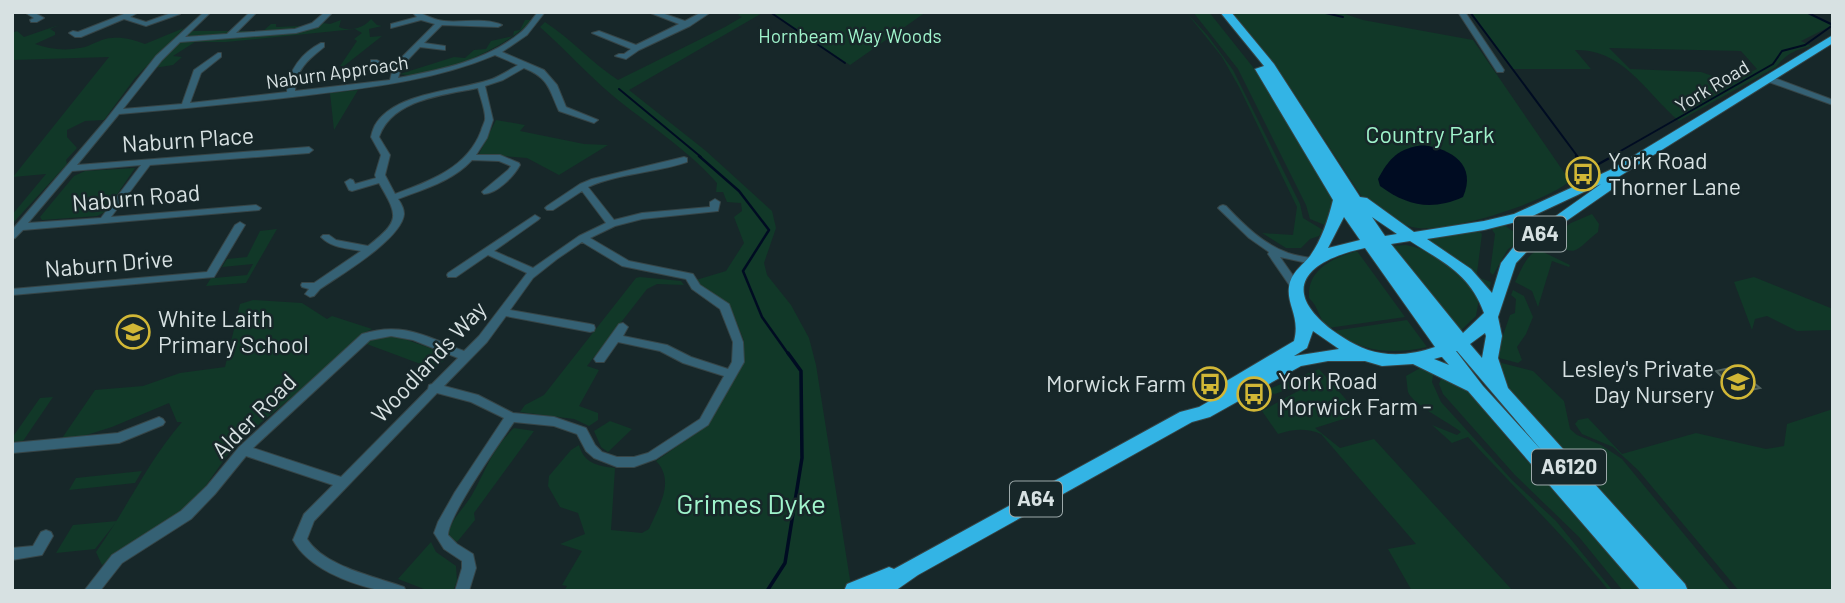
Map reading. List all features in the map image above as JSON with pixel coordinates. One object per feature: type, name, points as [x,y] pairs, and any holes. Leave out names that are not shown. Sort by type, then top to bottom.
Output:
[{"type":"highway","name":"A6120","points":[[1213,12],[1261,69],[1375,243],[1453,347],[1477,390],[1654,591]]},
{"type":"highway","name":"A6120","points":[[1225,12],[1258,48],[1287,89],[1345,195],[1412,238]]},
{"type":"highway","name":"York Road","points":[[1412,238],[1484,226],[1529,214],[1615,173],[1833,38]]},
{"type":"highway","name":"York Road","points":[[1491,316],[1500,284],[1513,256],[1520,248],[1606,187],[1615,173]]},
{"type":"highway","points":[[1314,260],[1375,243],[1412,238],[1456,266],[1478,284],[1491,316],[1453,347],[1413,358],[1368,356],[1329,336],[1301,309],[1296,287],[1337,222],[1345,195]]},
{"type":"highway","name":"A64","points":[[1186,417],[1196,406],[1301,345],[1306,327],[1301,309]]},
{"type":"highway","name":"A6120","points":[[1491,316],[1494,336],[1490,358],[1502,394]]},
{"type":"highway","name":"A6120","points":[[1453,347],[1502,394],[1678,591]]},
{"type":"highway","name":"A64","points":[[878,591],[911,569],[1186,417],[1204,412],[1305,359],[1328,355],[1368,356]]},
{"type":"highway","name":"A6120","points":[[1413,358],[1442,369],[1477,390]]},
{"type":"highway","name":"A64","points":[[855,591],[911,569]]},
{"type":"street","points":[[27,12],[40,18],[34,20]]},
{"type":"street","points":[[74,33],[78,35],[136,12]]},
{"type":"street","points":[[12,236],[117,113],[140,80],[177,40],[208,12]]},
{"type":"street","points":[[228,37],[254,12]]},
{"type":"street","points":[[177,40],[296,31],[315,25],[330,12]]},
{"type":"street","name":"Naburn Approach","points":[[117,113],[393,81],[453,68],[495,52],[530,29],[542,12]]},
{"type":"street","points":[[651,12],[687,24]]},
{"type":"street","points":[[619,56],[626,57],[636,48],[708,12]]},
{"type":"street","points":[[1461,12],[1500,69]]},
{"type":"street","points":[[123,17],[146,24],[176,13]]},
{"type":"street","points":[[394,26],[418,15],[440,23],[485,22],[498,25]]},
{"type":"street","points":[[393,81],[398,65],[440,23]]},
{"type":"street","points":[[596,33],[636,48]]},
{"type":"street","points":[[291,94],[291,76],[321,45]]},
{"type":"street","points":[[418,45],[442,48]]},
{"type":"street","points":[[495,52],[541,72],[548,78],[562,109],[594,120]]},
{"type":"street","points":[[185,106],[197,72],[218,55]]},
{"type":"street","points":[[374,62],[383,66],[398,65]]},
{"type":"street","points":[[311,289],[389,233],[395,224],[399,214],[381,180],[387,157],[383,146],[375,137],[376,131],[390,114],[415,100],[435,93],[496,80],[525,64]]},
{"type":"street","points":[[1769,79],[1833,103]]},
{"type":"street","points":[[392,198],[451,175],[471,157],[489,120],[481,84]]},
{"type":"street","name":"Naburn Place","points":[[71,168],[309,150]]},
{"type":"street","points":[[471,157],[500,158],[516,165],[512,172],[487,192]]},
{"type":"street","points":[[550,208],[583,186],[616,173],[666,167],[684,160]]},
{"type":"street","points":[[104,220],[147,163]]},
{"type":"street","points":[[350,183],[352,188],[381,180]]},
{"type":"street","points":[[570,180],[583,186],[612,224]]},
{"type":"street","name":"Woodlands Way","points":[[398,591],[317,561],[304,550],[300,540],[301,532],[309,518],[483,339],[534,272],[582,238],[612,224],[642,216],[718,207]]},
{"type":"street","name":"Naburn Road","points":[[20,227],[253,208],[240,224],[210,275]]},
{"type":"street","points":[[1223,208],[1271,251],[1296,287]]},
{"type":"street","points":[[452,275],[532,224]]},
{"type":"street","points":[[326,237],[334,243],[368,249]]},
{"type":"street","points":[[433,388],[474,398],[511,418],[569,425],[582,431],[590,448],[598,456],[617,462],[634,462],[652,456],[704,422],[738,362],[738,342],[724,307],[696,287],[689,276],[626,264],[582,238]]},
{"type":"street","points":[[487,251],[534,272]]},
{"type":"street","points":[[1271,251],[1289,258],[1314,260]]},
{"type":"street","name":"Naburn Drive","points":[[12,292],[210,275]]},
{"type":"street","points":[[558,322],[565,312]]},
{"type":"street","points":[[503,313],[590,328]]},
{"type":"street","points":[[600,359],[623,327]]},
{"type":"street","name":"Alder Road","points":[[91,591],[117,559],[186,515],[211,491],[243,450],[338,365],[358,343],[378,332],[398,332],[465,356]]},
{"type":"street","points":[[615,338],[663,348],[687,360],[730,374]]},
{"type":"street","points":[[461,591],[469,568],[468,558],[446,544],[440,529],[486,451],[511,418]]},
{"type":"street","points":[[12,449],[119,438],[159,422]]},
{"type":"street","points":[[243,450],[343,483]]},
{"type":"street","points":[[12,554],[37,551],[47,536]]},
{"type":"green space","name":"Grimes Dyke","points":[[743,12],[764,12],[629,90],[706,151],[772,211],[776,228],[764,263],[767,275],[791,305],[809,338],[816,365],[851,586],[841,591],[564,591],[567,586],[562,585],[582,551],[560,544],[585,534],[578,513],[560,507],[548,486],[549,476],[571,450],[579,445],[588,460],[615,468],[611,530],[642,533],[649,529],[665,486],[665,477],[656,461],[709,424],[742,366],[744,341],[730,308],[703,290],[696,280],[726,271],[744,243],[734,217],[742,211],[741,203],[727,202],[723,192],[716,192],[717,183],[692,159],[612,95],[540,27],[545,22],[618,80],[725,27],[742,17],[738,15]]},
{"type":"green space","name":"Hornbeam Way Woods","points":[[769,12],[926,12],[850,65]]},
{"type":"green space","points":[[1186,12],[1233,70],[1300,204],[1303,218],[1323,230],[1319,236],[1310,239],[1301,248],[1286,248],[1262,233],[1293,235],[1297,207],[1222,57]]},
{"type":"green space","points":[[1193,12],[1209,12],[1268,86],[1330,195],[1333,202],[1332,228],[1310,219],[1306,205],[1238,69]]},
{"type":"green space","name":"Country Park","points":[[1229,12],[1339,12],[1363,20],[1473,40],[1570,181],[1539,199],[1470,222],[1427,228],[1412,227],[1392,219],[1362,197],[1289,86]]},
{"type":"green space","points":[[1471,12],[1806,12],[1833,25],[1801,41],[1811,46],[1791,53],[1776,67],[1679,121],[1621,65],[1592,52],[1575,50],[1591,69],[1513,69]],"holes":[[[1609,48],[1741,51],[1757,69],[1730,82],[1701,72],[1630,69]]]},
{"type":"green space","points":[[371,19],[382,26],[369,29],[370,37],[382,36],[344,66],[340,66],[357,41],[354,39],[362,33],[355,29],[226,42],[195,42],[173,56],[182,57],[173,65],[154,68],[191,31],[263,31],[271,24],[276,24],[276,27],[303,26],[316,22],[330,24],[341,20],[339,27],[352,29],[365,25]]},
{"type":"green space","points":[[525,20],[532,20],[522,30],[513,36],[514,31],[520,30]]},
{"type":"green space","points":[[59,25],[50,29],[55,35],[35,44],[53,49],[72,49],[116,38],[145,44],[184,28],[135,78],[104,120],[85,121],[67,130],[67,137],[77,148],[66,160],[67,164],[12,224],[12,215],[46,174],[13,177],[109,57],[12,60],[12,33],[17,31],[24,37]]},
{"type":"green space","points":[[513,36],[450,67],[414,75],[400,74],[454,57],[465,58],[474,50],[486,49],[491,41]]},
{"type":"green space","points":[[358,90],[334,130],[330,93]]},
{"type":"green space","points":[[496,120],[525,125],[520,131],[584,144],[608,145],[559,175],[527,158],[479,154]]},
{"type":"green space","points":[[135,168],[105,212],[97,216],[42,220],[40,217],[74,176],[85,171]]},
{"type":"green space","points":[[1592,214],[1599,224],[1598,232],[1579,248],[1566,250],[1551,242],[1550,238],[1571,223]]},
{"type":"green space","points":[[1504,225],[1524,239],[1508,249],[1493,275],[1490,272],[1495,234],[1491,228]]},
{"type":"green space","points":[[277,229],[246,283],[206,286],[214,273],[217,273],[214,278],[247,275],[253,264],[222,267],[227,259],[247,257],[260,231]]},
{"type":"green space","points":[[1479,231],[1482,234],[1477,273],[1480,278],[1491,282],[1489,290],[1424,240]]},
{"type":"green space","points":[[1406,245],[1428,252],[1448,265],[1479,299],[1476,316],[1458,333],[1391,246]]},
{"type":"green space","points":[[1539,250],[1570,265],[1569,267],[1552,261],[1538,307],[1532,291],[1515,282],[1527,259]]},
{"type":"green space","points":[[1357,251],[1405,317],[1328,328],[1309,298],[1312,279],[1331,261]]},
{"type":"green space","points":[[1754,277],[1833,309],[1833,330],[1797,331],[1767,316],[1755,319],[1752,330],[1734,282]]},
{"type":"green space","points":[[636,278],[681,281],[684,285],[657,284],[647,289],[587,366],[599,370],[579,406],[598,413],[598,420],[589,426],[574,419],[520,412],[525,405],[544,395]]},
{"type":"green space","points":[[1513,290],[1524,296],[1533,317],[1517,347],[1522,360],[1518,363],[1499,358],[1499,347],[1510,315],[1515,313],[1516,299],[1511,295]]},
{"type":"green space","points":[[253,300],[302,303],[327,319],[332,316],[372,329],[360,335],[325,370],[235,444],[205,487],[185,508],[102,565],[96,552],[158,453],[182,422],[177,422],[169,403],[112,427],[58,444],[95,390],[143,386],[180,373],[225,367],[240,304]]},
{"type":"green space","points":[[1407,320],[1427,347],[1402,351],[1378,350],[1355,343],[1333,331]]},
{"type":"green space","points":[[393,335],[450,355],[434,369],[364,343],[369,339]]},
{"type":"green space","points":[[1494,361],[1533,371],[1564,401],[1570,429],[1622,459],[1731,591],[1684,591],[1506,391]]},
{"type":"green space","points":[[1422,367],[1434,370],[1432,382],[1441,402],[1512,480],[1556,521],[1613,591],[1609,591],[1468,437],[1452,443],[1432,425],[1457,435],[1461,432],[1424,408],[1408,392],[1406,376]]},
{"type":"green space","points":[[1319,369],[1359,414],[1315,428],[1340,448],[1374,439],[1513,591],[1412,591],[1388,549],[1416,544],[1321,434],[1300,430],[1278,434],[1262,411],[1298,391],[1288,389],[1275,394],[1264,391]]},
{"type":"green space","points":[[1442,376],[1462,385],[1526,460],[1567,499],[1646,591],[1623,591],[1579,537],[1514,474],[1443,394],[1439,384]]},
{"type":"green space","points":[[53,397],[23,441],[12,442],[12,438],[40,398]]},
{"type":"green space","points":[[1833,409],[1833,591],[1739,591],[1638,470],[1613,447],[1582,434],[1575,424],[1578,420],[1588,418],[1622,454],[1696,433],[1766,449],[1784,446],[1787,424]]},
{"type":"green space","points":[[610,421],[632,429],[608,452],[601,447],[594,431]]},
{"type":"green space","points":[[514,428],[534,431],[474,513],[475,520],[457,542],[448,535],[452,523],[473,493],[495,451]]},
{"type":"green space","points":[[142,471],[135,483],[69,490],[76,478]]},
{"type":"green space","points":[[117,521],[95,549],[56,553],[73,525]]},
{"type":"green space","points":[[431,542],[436,552],[456,566],[457,581],[453,591],[429,591],[398,579]]},
{"type":"water","points":[[1423,145],[1443,150],[1459,160],[1467,176],[1463,197],[1441,204],[1420,204],[1400,198],[1380,186],[1378,179],[1391,160],[1407,149]]},
{"type":"building","name":"Lesley's Private Day Nursery","points":[[1734,367],[1760,388],[1738,393],[1716,371]]},
{"type":"waterway","points":[[770,12],[845,63]]},
{"type":"waterway","points":[[1321,12],[1343,17]]},
{"type":"waterway","points":[[1470,12],[1578,157]]},
{"type":"waterway","points":[[1610,157],[1773,64],[1782,51],[1805,45],[1833,25],[1806,12]]},
{"type":"waterway","name":"Grimes Dyke","points":[[619,89],[701,157]]},
{"type":"waterway","name":"Grimes Dyke","points":[[699,156],[739,191],[769,230],[743,271],[762,317],[789,355]]},
{"type":"waterway","points":[[1576,156],[1584,166]]},
{"type":"waterway","points":[[1584,165],[1595,166],[1613,156]]},
{"type":"waterway","name":"Grimes Dyke","points":[[767,591],[785,563],[802,458],[801,371],[788,353]]},
{"type":"place","name":"York Road Thorner Lane","points":[[1583,174]]},
{"type":"place","name":"White Laith Primary School","points":[[133,332]]},
{"type":"place","name":"Lesley's Private Day Nursery","points":[[1738,382]]},
{"type":"place","name":"Morwick Farm","points":[[1210,384]]},
{"type":"place","name":"York Road Morwick Farm -","points":[[1254,394]]}]
